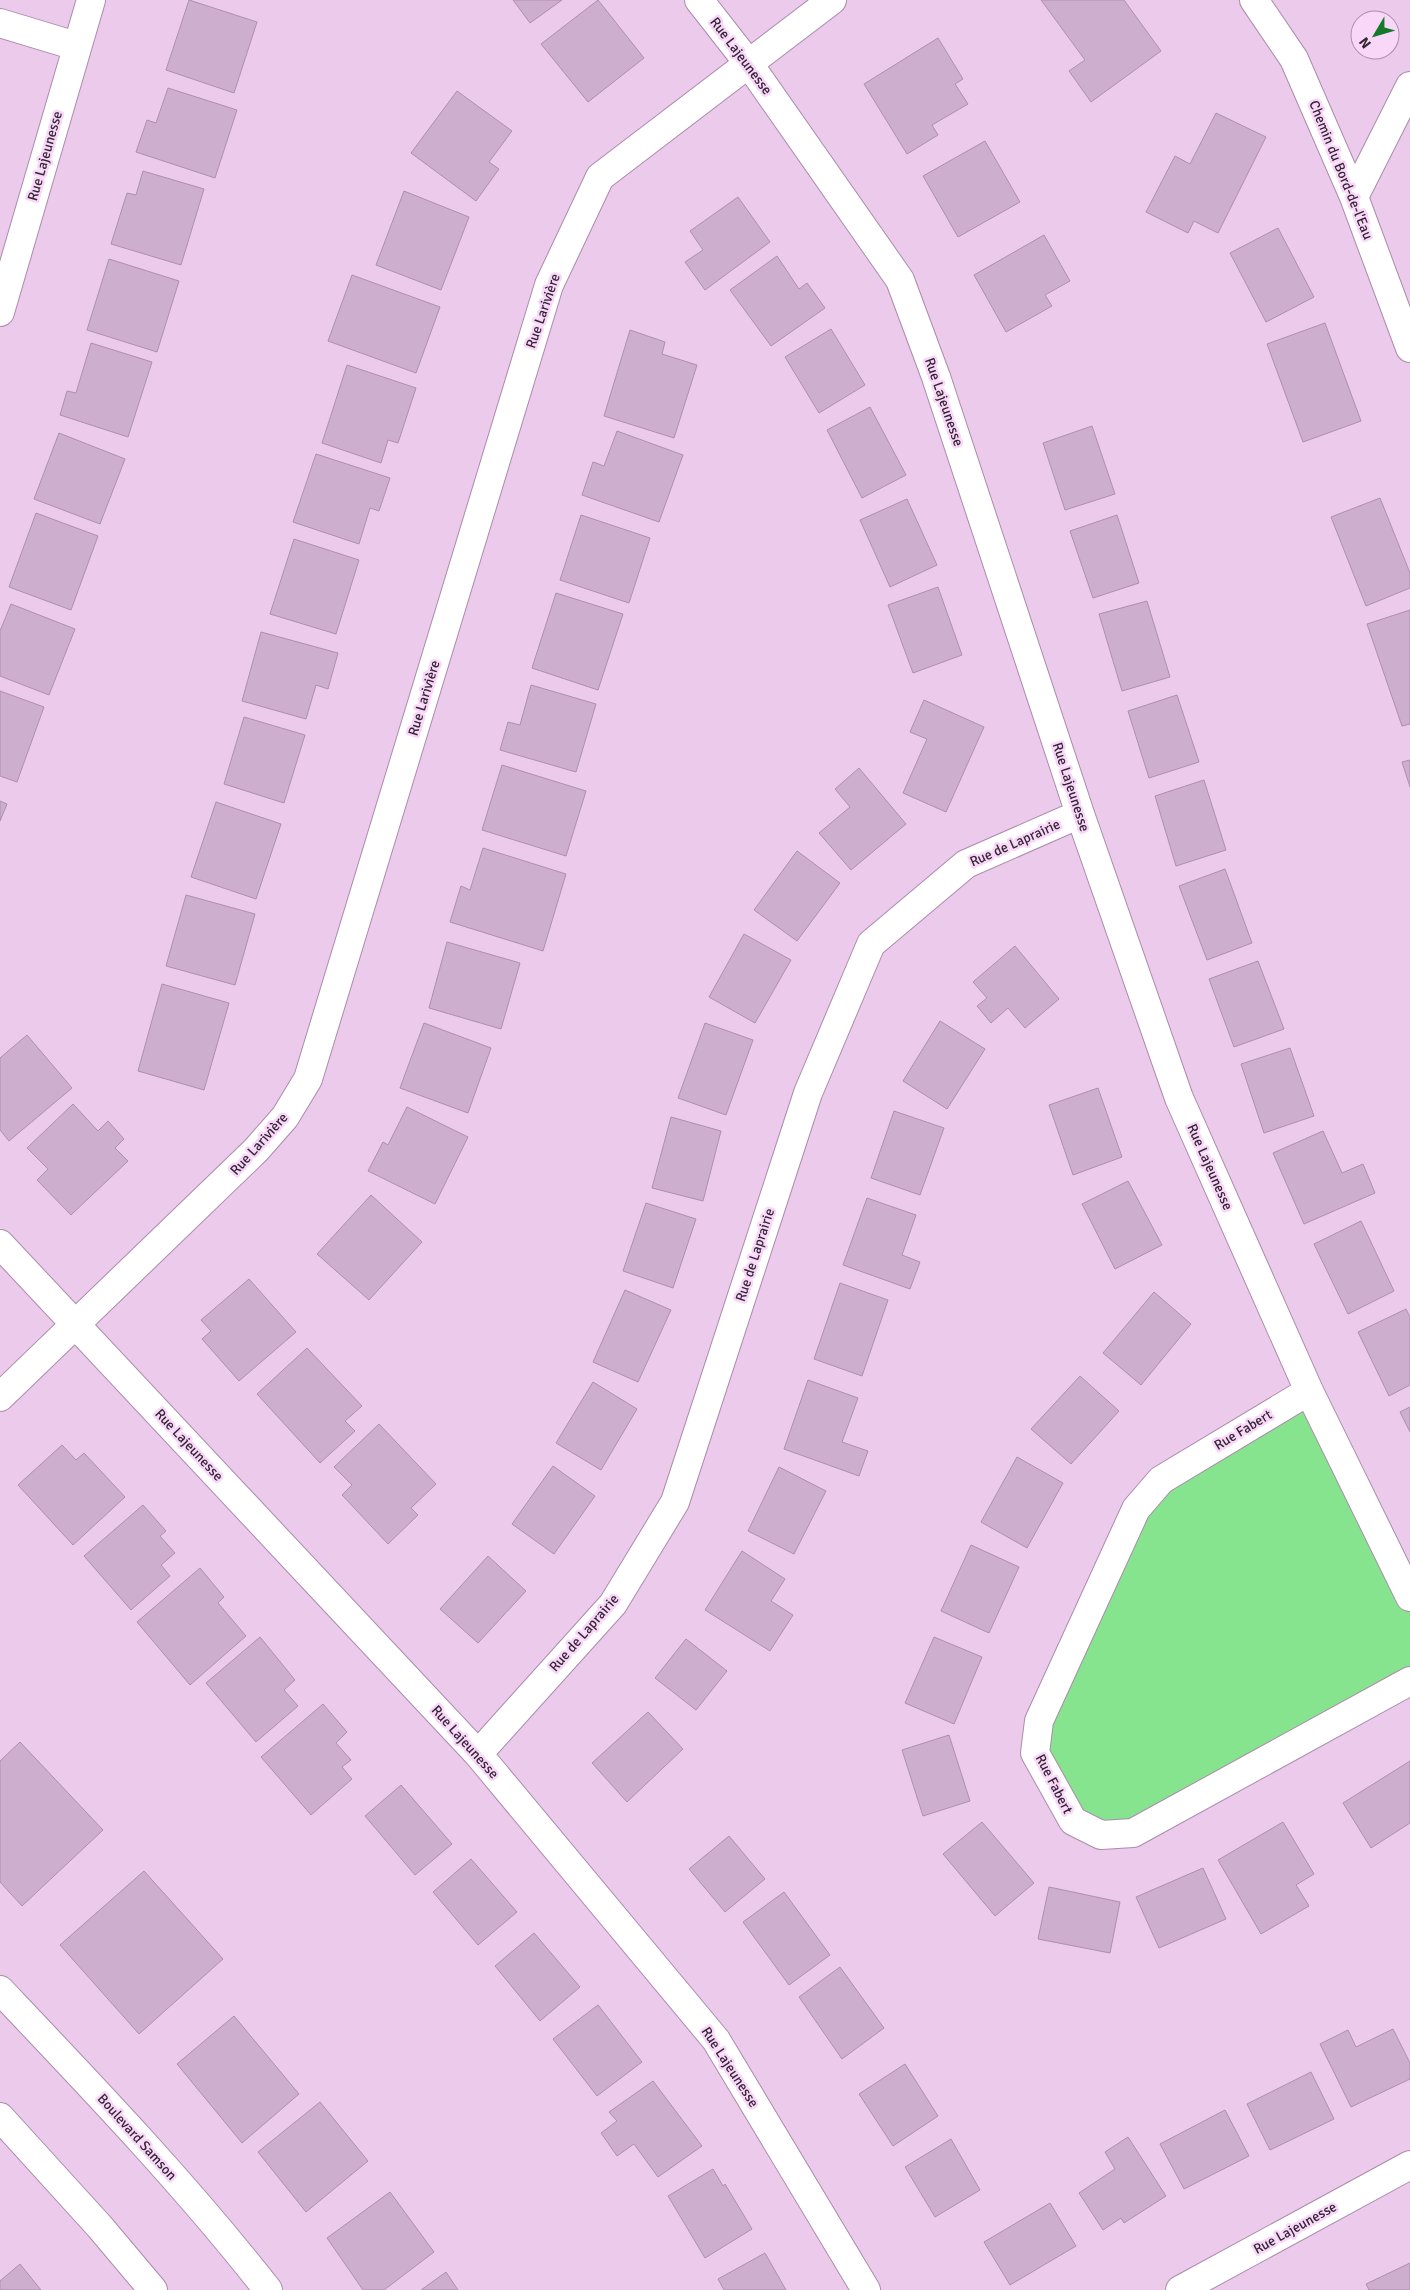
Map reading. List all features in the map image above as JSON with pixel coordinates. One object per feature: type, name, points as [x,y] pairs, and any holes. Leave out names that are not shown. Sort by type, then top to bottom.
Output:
[{"type":"street","name":"Rue Lajeunesse","points":[[0,312],[76,46],[91,0]]},
{"type":"street","name":"Rue Lajeunesse","points":[[699,0],[749,64],[900,280],[936,377],[1080,814],[1179,1098],[1309,1391],[1410,1598]]},
{"type":"street","name":"Rue Larivière","points":[[0,1397],[256,1150],[285,1117],[308,1079],[549,285],[600,177],[832,0]]},
{"type":"street","name":"Chemin du Bord-de-l'Eau","points":[[1254,0],[1294,59],[1354,196],[1410,348]]},
{"type":"street","points":[[0,23],[76,46]]},
{"type":"street","points":[[1354,196],[1410,86]]},
{"type":"street","name":"Rue de Laprairie","points":[[478,1754],[612,1604],[675,1502],[808,1093],[871,944],[966,864],[1080,814]]},
{"type":"street","name":"Rue Lajeunesse","points":[[0,1244],[478,1754],[716,2040],[866,2290]]},
{"type":"street","name":"Rue Fabert","points":[[1309,1391],[1161,1480],[1136,1509],[1039,1721],[1035,1752],[1073,1821],[1101,1835],[1133,1833],[1410,1681]]},
{"type":"street","name":"Boulevard Samson","points":[[0,1990],[159,2159],[231,2243],[268,2290]]},
{"type":"street","points":[[0,2117],[100,2227],[153,2290]]},
{"type":"street","name":"Rue Lajeunesse","points":[[1180,2290],[1410,2165]]},
{"type":"green space","points":[[1309,1391],[1410,1597],[1410,1681],[1133,1833],[1073,1821],[1039,1721],[1136,1509]]},
{"type":"building","points":[[189,0],[257,22],[234,93],[166,70]]},
{"type":"building","points":[[513,0],[562,0],[530,23]]},
{"type":"building","points":[[598,0],[644,58],[588,102],[541,44]]},
{"type":"building","points":[[1041,0],[1124,0],[1161,51],[1091,102],[1069,71],[1085,60]]},
{"type":"building","points":[[938,38],[963,79],[955,84],[968,104],[932,125],[938,135],[907,154],[864,84]]},
{"type":"building","points":[[168,88],[237,110],[215,178],[136,152],[147,120],[156,123]]},
{"type":"building","points":[[457,91],[512,131],[489,162],[499,169],[476,201],[411,153]]},
{"type":"building","points":[[1216,113],[1266,137],[1218,233],[1194,221],[1188,233],[1146,212],[1175,156],[1190,164]]},
{"type":"building","points":[[985,141],[1020,202],[958,237],[923,176]]},
{"type":"building","points":[[143,171],[204,189],[181,265],[111,244],[127,193],[136,195]]},
{"type":"building","points":[[404,191],[469,217],[441,290],[376,265]]},
{"type":"building","points":[[738,197],[770,242],[705,290],[685,262],[703,250],[690,231]]},
{"type":"building","points":[[1278,228],[1314,297],[1266,322],[1230,253]]},
{"type":"building","points":[[1044,235],[1070,281],[1045,295],[1052,306],[1006,332],[974,275]]},
{"type":"building","points":[[777,256],[799,289],[807,283],[825,308],[771,346],[730,290]]},
{"type":"building","points":[[109,259],[179,281],[157,352],[87,330]]},
{"type":"building","points":[[352,275],[440,307],[416,373],[328,341]]},
{"type":"building","points":[[1325,323],[1361,421],[1303,442],[1267,344]]},
{"type":"building","points":[[831,329],[865,385],[819,413],[785,357]]},
{"type":"building","points":[[630,330],[665,342],[662,354],[697,365],[674,438],[604,416]]},
{"type":"building","points":[[91,343],[152,362],[128,437],[60,415],[67,391],[76,393]]},
{"type":"building","points":[[347,365],[416,388],[398,443],[388,440],[381,463],[322,443]]},
{"type":"building","points":[[870,407],[906,475],[862,498],[827,430]]},
{"type":"building","points":[[1092,426],[1115,494],[1065,510],[1043,443]]},
{"type":"building","points":[[617,431],[683,455],[659,522],[582,495],[593,462],[604,466]]},
{"type":"building","points":[[59,433],[125,459],[100,524],[34,499]]},
{"type":"building","points":[[316,454],[390,478],[379,511],[370,508],[359,544],[293,522]]},
{"type":"building","points":[[1380,498],[1410,573],[1410,588],[1366,606],[1331,517]]},
{"type":"building","points":[[907,499],[937,565],[890,587],[860,520]]},
{"type":"building","points":[[36,513],[98,536],[71,610],[9,587]]},
{"type":"building","points":[[581,515],[650,538],[629,603],[560,580]]},
{"type":"building","points":[[1117,515],[1139,583],[1093,598],[1070,531]]},
{"type":"building","points":[[294,539],[359,560],[336,634],[270,614]]},
{"type":"building","points":[[938,587],[962,655],[913,673],[888,605]]},
{"type":"building","points":[[556,593],[623,614],[598,690],[532,668]]},
{"type":"building","points":[[1147,601],[1170,677],[1122,691],[1099,614]]},
{"type":"building","points":[[11,604],[75,629],[49,695],[0,676],[0,631]]},
{"type":"building","points":[[1410,610],[1410,724],[1402,726],[1367,624]]},
{"type":"building","points":[[261,632],[338,653],[328,689],[316,685],[306,719],[242,701]]},
{"type":"building","points":[[531,685],[596,704],[576,772],[500,750],[508,722],[520,725]]},
{"type":"building","points":[[0,691],[44,707],[17,782],[0,776]]},
{"type":"building","points":[[1177,695],[1199,762],[1149,778],[1128,711]]},
{"type":"building","points":[[924,700],[984,727],[946,812],[903,793],[927,739],[910,732]]},
{"type":"building","points":[[244,717],[305,735],[284,803],[224,784]]},
{"type":"building","points":[[1410,760],[1410,787],[1402,762]]},
{"type":"building","points":[[502,765],[586,791],[566,856],[482,830]]},
{"type":"building","points":[[859,768],[906,824],[851,870],[819,833],[850,807],[835,789]]},
{"type":"building","points":[[1204,780],[1226,850],[1176,866],[1155,796]]},
{"type":"building","points":[[0,801],[7,804],[0,821]]},
{"type":"building","points":[[216,802],[281,824],[256,899],[191,877]]},
{"type":"building","points":[[483,848],[566,874],[543,951],[450,922],[461,886],[470,890]]},
{"type":"building","points":[[797,851],[840,883],[797,941],[754,910]]},
{"type":"building","points":[[1225,869],[1252,943],[1207,960],[1179,886]]},
{"type":"building","points":[[186,895],[255,914],[235,985],[166,966]]},
{"type":"building","points":[[744,934],[791,960],[755,1023],[709,997]]},
{"type":"building","points":[[447,942],[520,963],[501,1029],[429,1008]]},
{"type":"building","points":[[1015,946],[1059,999],[1025,1028],[1008,1008],[991,1023],[977,1006],[987,998],[973,982]]},
{"type":"building","points":[[1258,961],[1284,1029],[1234,1047],[1209,979]]},
{"type":"building","points":[[162,984],[229,1003],[204,1090],[138,1071]]},
{"type":"building","points":[[940,1021],[985,1049],[947,1109],[903,1081]]},
{"type":"building","points":[[424,1023],[491,1048],[468,1113],[400,1088]]},
{"type":"building","points":[[705,1023],[753,1040],[726,1115],[678,1098]]},
{"type":"building","points":[[27,1035],[72,1088],[9,1141],[0,1130],[0,1058]]},
{"type":"building","points":[[1290,1048],[1314,1116],[1264,1133],[1241,1064]]},
{"type":"building","points":[[1098,1088],[1122,1157],[1073,1175],[1049,1105]]},
{"type":"building","points":[[73,1104],[98,1131],[108,1121],[124,1139],[115,1148],[128,1161],[71,1215],[37,1180],[48,1169],[27,1148]]},
{"type":"building","points":[[407,1107],[468,1137],[435,1204],[368,1171],[383,1142],[388,1145]]},
{"type":"building","points":[[894,1111],[944,1128],[920,1195],[871,1178]]},
{"type":"building","points":[[671,1117],[721,1131],[703,1201],[652,1188]]},
{"type":"building","points":[[1323,1131],[1342,1173],[1363,1164],[1375,1193],[1304,1224],[1273,1153]]},
{"type":"building","points":[[1128,1181],[1162,1245],[1115,1269],[1082,1204]]},
{"type":"building","points":[[371,1195],[422,1242],[369,1300],[317,1254]]},
{"type":"building","points":[[867,1198],[916,1215],[902,1255],[920,1262],[910,1289],[843,1265]]},
{"type":"building","points":[[646,1203],[696,1219],[673,1288],[623,1271]]},
{"type":"building","points":[[1361,1221],[1394,1291],[1348,1314],[1314,1244]]},
{"type":"building","points":[[249,1279],[296,1332],[239,1381],[202,1339],[211,1331],[201,1320]]},
{"type":"building","points":[[840,1283],[888,1300],[862,1376],[814,1359]]},
{"type":"building","points":[[625,1290],[671,1310],[638,1382],[593,1362]]},
{"type":"building","points":[[1154,1292],[1191,1324],[1141,1385],[1103,1353]]},
{"type":"building","points":[[1406,1309],[1410,1317],[1410,1385],[1389,1396],[1358,1332]]},
{"type":"building","points":[[307,1348],[362,1406],[345,1421],[355,1431],[320,1463],[257,1394]]},
{"type":"building","points":[[1080,1376],[1119,1411],[1071,1464],[1031,1429]]},
{"type":"building","points":[[808,1380],[858,1398],[842,1442],[868,1451],[859,1476],[784,1449]]},
{"type":"building","points":[[593,1382],[637,1409],[601,1470],[556,1443]]},
{"type":"building","points":[[1410,1407],[1410,1432],[1400,1412]]},
{"type":"building","points":[[379,1424],[436,1484],[411,1508],[418,1515],[388,1544],[342,1495],[352,1485],[334,1467]]},
{"type":"building","points":[[62,1445],[76,1460],[84,1453],[125,1497],[73,1545],[18,1485]]},
{"type":"building","points":[[1017,1457],[1063,1483],[1027,1548],[981,1522]]},
{"type":"building","points":[[553,1466],[595,1496],[554,1554],[512,1524]]},
{"type":"building","points":[[779,1467],[826,1491],[794,1554],[748,1531]]},
{"type":"building","points":[[143,1505],[166,1531],[160,1536],[175,1553],[161,1565],[170,1576],[131,1610],[84,1556]]},
{"type":"building","points":[[971,1545],[1019,1567],[989,1633],[941,1611]]},
{"type":"building","points":[[742,1551],[785,1579],[771,1601],[793,1615],[770,1651],[705,1610]]},
{"type":"building","points":[[488,1556],[526,1591],[478,1643],[440,1609]]},
{"type":"building","points":[[200,1568],[224,1597],[218,1603],[246,1636],[190,1685],[137,1622]]},
{"type":"building","points":[[260,1637],[295,1680],[284,1690],[298,1706],[256,1742],[206,1683]]},
{"type":"building","points":[[934,1637],[982,1657],[954,1724],[905,1703]]},
{"type":"building","points":[[686,1639],[727,1671],[696,1710],[655,1678]]},
{"type":"building","points":[[323,1704],[347,1732],[336,1743],[351,1760],[342,1767],[352,1779],[311,1815],[261,1757]]},
{"type":"building","points":[[648,1712],[683,1749],[627,1802],[592,1763]]},
{"type":"building","points":[[949,1735],[970,1801],[923,1816],[902,1750]]},
{"type":"building","points":[[20,1742],[103,1830],[22,1906],[0,1882],[0,1761]]},
{"type":"building","points":[[1410,1761],[1410,1823],[1371,1848],[1343,1803]]},
{"type":"building","points":[[401,1785],[452,1844],[415,1875],[365,1816]]},
{"type":"building","points":[[982,1822],[1034,1883],[995,1916],[943,1854]]},
{"type":"building","points":[[1283,1822],[1314,1874],[1296,1885],[1309,1906],[1261,1934],[1218,1860]]},
{"type":"building","points":[[729,1836],[765,1879],[725,1912],[689,1869]]},
{"type":"building","points":[[471,1859],[517,1912],[478,1945],[433,1892]]},
{"type":"building","points":[[1203,1868],[1226,1919],[1159,1948],[1136,1897]]},
{"type":"building","points":[[144,1871],[223,1959],[139,2034],[60,1945]]},
{"type":"building","points":[[1049,1887],[1120,1902],[1110,1953],[1038,1939]]},
{"type":"building","points":[[784,1892],[830,1955],[789,1985],[743,1922]]},
{"type":"building","points":[[534,1933],[580,1987],[540,2021],[495,1966]]},
{"type":"building","points":[[840,1967],[884,2028],[842,2059],[799,1997]]},
{"type":"building","points":[[598,2005],[642,2062],[597,2096],[553,2039]]},
{"type":"building","points":[[234,2016],[299,2094],[242,2143],[177,2064]]},
{"type":"building","points":[[1393,2029],[1410,2063],[1410,2079],[1351,2107],[1320,2044],[1348,2030],[1356,2047]]},
{"type":"building","points":[[905,2064],[938,2116],[893,2146],[859,2094]]},
{"type":"building","points":[[1311,2072],[1334,2119],[1270,2150],[1247,2104]]},
{"type":"building","points":[[653,2081],[702,2146],[658,2177],[634,2144],[617,2156],[601,2133],[617,2121],[609,2112]]},
{"type":"building","points":[[320,2102],[368,2161],[306,2212],[258,2152]]},
{"type":"building","points":[[1225,2110],[1249,2156],[1184,2189],[1160,2144]]},
{"type":"building","points":[[1128,2137],[1166,2196],[1124,2223],[1121,2218],[1103,2230],[1079,2193],[1115,2169],[1105,2152]]},
{"type":"building","points":[[951,2139],[980,2190],[935,2217],[905,2167]]},
{"type":"building","points":[[713,2169],[723,2186],[725,2184],[752,2229],[705,2258],[668,2196]]},
{"type":"building","points":[[390,2192],[434,2252],[384,2290],[363,2290],[327,2238]]},
{"type":"building","points":[[1050,2203],[1076,2246],[1010,2285],[984,2242]]},
{"type":"building","points":[[765,2253],[786,2290],[724,2290],[718,2279]]},
{"type":"building","points":[[1410,2263],[1410,2290],[1369,2290],[1366,2284]]},
{"type":"building","points":[[20,2264],[41,2290],[0,2290],[0,2281]]},
{"type":"building","points":[[446,2272],[458,2290],[421,2290]]}]
